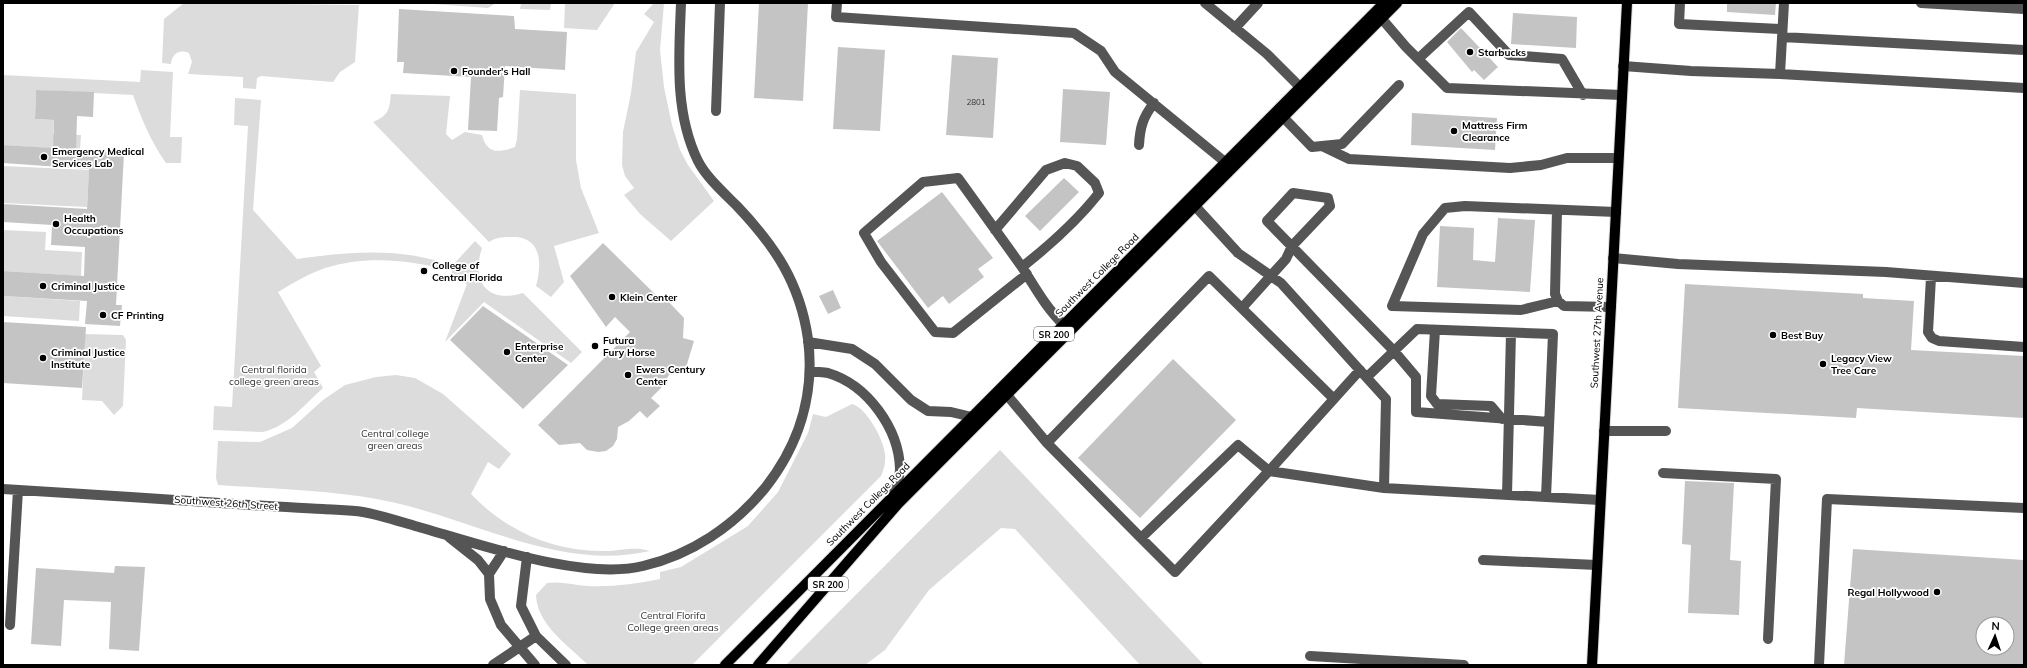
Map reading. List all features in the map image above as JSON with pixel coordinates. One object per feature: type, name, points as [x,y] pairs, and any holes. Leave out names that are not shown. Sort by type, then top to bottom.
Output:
[{"type":"main road","name":"Southwest College Road","points":[[725,665],[1384,3]]},
{"type":"main road","name":"Southwest College Road","points":[[758,665],[898,504],[1397,3]]},
{"type":"main road","name":"Southwest 27th Avenue","points":[[1592,665],[1626,3]]},
{"type":"street","name":"Southwest 26th Street","points":[[3,488],[362,512],[527,557],[574,567],[607,569],[642,567],[684,553],[718,533],[757,497],[785,461],[803,415],[810,371],[808,342],[797,289],[777,252],[754,224],[699,164],[689,138],[679,86],[681,3]]},
{"type":"street","points":[[716,111],[720,3]]},
{"type":"street","points":[[837,3],[836,17],[1074,33],[1101,51],[1115,72],[1226,162]]},
{"type":"street","points":[[1205,3],[1267,54],[1300,87]]},
{"type":"street","points":[[1235,28],[1258,3]]},
{"type":"street","points":[[1680,3],[1679,24],[1782,33],[2024,50]]},
{"type":"street","points":[[1780,74],[1784,3]]},
{"type":"street","points":[[1922,3],[2024,9]]},
{"type":"street","points":[[1418,59],[1470,12],[1509,56],[1562,59],[1583,95]]},
{"type":"street","points":[[1382,19],[1418,59],[1448,88],[1583,95],[1622,95]]},
{"type":"street","points":[[1623,66],[1691,71],[1780,74],[2024,88]]},
{"type":"street","points":[[1283,117],[1312,147],[1342,144],[1399,85]]},
{"type":"street","points":[[1139,145],[1139,131],[1144,117],[1154,103]]},
{"type":"street","points":[[1322,146],[1349,159],[1510,168],[1541,166],[1573,157],[1618,158]]},
{"type":"street","points":[[995,230],[1046,170],[1065,163],[1077,166],[1095,183],[1099,193],[1087,208],[1025,270],[953,333],[935,332],[881,262],[864,233],[923,182],[958,178],[995,230],[1025,270],[1051,313],[1064,325]]},
{"type":"street","points":[[1242,308],[1286,259],[1292,246],[1330,206],[1328,198],[1294,193],[1267,221],[1292,246],[1394,351],[1416,377],[1416,412],[1549,422]]},
{"type":"street","points":[[1195,206],[1238,252],[1281,283],[1386,399],[1384,488]]},
{"type":"street","points":[[1611,307],[1561,303],[1521,310],[1392,306],[1423,234],[1445,208],[1465,206],[1616,212]]},
{"type":"street","points":[[1557,210],[1555,294],[1561,303]]},
{"type":"street","points":[[1613,258],[1678,264],[1801,268],[2024,283]]},
{"type":"street","points":[[1047,443],[1209,276],[1334,399]]},
{"type":"street","points":[[1931,277],[1928,332],[1932,338],[1939,342],[2024,346]]},
{"type":"street","points":[[1007,395],[1047,443],[1175,572],[1334,399],[1363,374],[1394,351],[1417,329],[1553,334],[1546,497]]},
{"type":"street","points":[[1435,330],[1431,396],[1438,404],[1491,406],[1506,419]]},
{"type":"street","points":[[1506,495],[1506,419],[1511,333]]},
{"type":"street","points":[[808,342],[852,349],[875,364],[911,400],[928,411],[951,412],[972,416]]},
{"type":"street","points":[[810,371],[828,373],[843,380],[865,394],[883,417],[897,445],[898,452],[900,471],[893,496]]},
{"type":"street","points":[[1604,431],[1666,431]]},
{"type":"street","points":[[1141,538],[1238,445],[1269,471],[1384,488],[1600,500]]},
{"type":"street","points":[[1663,473],[1776,479],[1768,639]]},
{"type":"street","points":[[10,625],[18,490]]},
{"type":"street","points":[[1819,665],[1827,498],[2024,508]]},
{"type":"street","name":"Southwest 26th Street","points":[[446,535],[478,560],[489,574]]},
{"type":"street","points":[[504,551],[489,574],[490,599],[501,625],[535,665]]},
{"type":"street","points":[[527,557],[521,606],[536,636],[566,665]]},
{"type":"street","points":[[1483,560],[1597,565]]},
{"type":"street","points":[[493,665],[519,646],[536,636]]},
{"type":"street","points":[[1310,656],[1464,665]]},
{"type":"green space","points":[[184,3],[359,5],[355,62],[340,72],[333,82],[261,76],[257,78],[256,89],[243,88],[243,77],[188,74],[192,62],[189,53],[183,51],[177,53],[173,57],[171,64],[162,63],[164,19]]},
{"type":"green space","points":[[420,3],[496,3],[488,8]]},
{"type":"green space","points":[[521,3],[551,3],[550,10],[520,9]]},
{"type":"green space","points":[[551,3],[615,3],[597,30],[564,28],[565,4]]},
{"type":"green space","points":[[654,3],[664,3],[660,50],[664,87],[672,125],[680,150],[688,165],[714,201],[671,241],[640,214],[624,195],[634,188],[625,176],[622,165],[623,132],[631,93],[636,52],[654,22],[644,14]]},
{"type":"green space","points":[[141,70],[173,72],[170,137],[182,137],[181,163],[166,163],[147,130],[133,95],[36,90],[35,119],[54,120],[53,134],[81,135],[80,150],[3,145],[3,75],[140,82]]},
{"type":"green space","points":[[520,90],[576,94],[576,160],[581,188],[599,233],[554,246],[564,282],[551,297],[536,286],[539,269],[538,253],[530,242],[523,238],[503,237],[489,242],[373,122],[382,117],[389,108],[391,94],[450,96],[446,134],[452,140],[465,132],[482,135],[484,141],[490,149],[498,151],[503,150],[515,147],[517,139]]},
{"type":"green space","name":"Central florida college green areas","points":[[235,98],[261,100],[253,210],[297,259],[335,254],[372,252],[391,253],[410,255],[447,264],[449,270],[387,260],[356,261],[319,270],[278,292],[321,366],[314,372],[323,388],[288,420],[263,432],[213,430],[214,406],[232,407],[248,126],[234,125]]},
{"type":"green space","points":[[3,166],[89,170],[87,207],[3,203]]},
{"type":"green space","points":[[3,230],[46,232],[45,250],[82,252],[81,276],[3,271]]},
{"type":"green space","points":[[475,241],[482,248],[479,260],[479,271],[481,280],[485,287],[491,293],[500,295],[510,296],[523,293],[582,352],[571,363],[484,302],[445,342],[467,284],[452,277],[452,266]]},
{"type":"green space","points":[[3,296],[80,301],[79,321],[3,316]]},
{"type":"green space","points":[[85,334],[123,335],[126,340],[123,406],[114,415],[102,401],[82,400]]},
{"type":"green space","name":"Central college green areas","points":[[396,375],[415,378],[443,394],[511,454],[499,469],[488,462],[471,494],[499,519],[532,537],[567,548],[605,551],[633,549],[650,551],[617,555],[585,555],[553,550],[521,542],[427,511],[396,503],[353,495],[218,485],[216,478],[218,441],[260,442],[292,428],[323,400],[345,385],[376,377]]},
{"type":"green space","name":"Central Florifa College green areas","points":[[852,404],[863,411],[878,433],[885,454],[884,468],[881,476],[692,665],[588,665],[555,634],[548,625],[538,606],[536,595],[547,583],[557,582],[588,586],[606,586],[633,584],[660,579],[660,572],[681,567],[748,526],[778,492],[808,433],[813,414],[826,417]]},
{"type":"green space","points":[[1000,450],[1204,665],[1140,665],[1015,529],[1001,528],[929,590],[885,650],[865,665],[786,665]]},
{"type":"building","points":[[759,3],[808,3],[803,101],[754,98]]},
{"type":"building","points":[[1727,3],[1776,3],[1775,15],[1727,12]]},
{"type":"building","name":"Founder's Hall","points":[[399,9],[514,16],[515,29],[567,32],[565,70],[505,66],[503,97],[499,98],[497,131],[468,130],[471,77],[403,73],[404,62],[397,62]]},
{"type":"building","points":[[1513,13],[1577,17],[1576,48],[1511,44]]},
{"type":"building","name":"Starbucks","points":[[1461,28],[1498,67],[1484,80],[1474,70],[1472,72],[1447,42]]},
{"type":"building","points":[[838,47],[885,50],[880,131],[833,129]]},
{"type":"building","points":[[952,55],[998,58],[993,138],[946,135]]},
{"type":"building","points":[[1063,89],[1110,92],[1106,145],[1060,142]]},
{"type":"building","points":[[36,90],[94,92],[93,117],[77,116],[76,150],[124,153],[116,305],[122,305],[120,326],[85,324],[87,301],[3,296],[3,271],[84,276],[85,247],[51,245],[52,225],[3,222],[3,204],[87,209],[89,169],[3,163],[3,145],[53,148],[54,120],[35,119]]},
{"type":"building","name":"Mattress Firm Clearance","points":[[1412,113],[1497,118],[1495,150],[1411,145]]},
{"type":"building","points":[[1064,178],[1079,192],[1040,231],[1025,216]]},
{"type":"building","points":[[942,192],[993,258],[978,269],[984,277],[949,304],[943,296],[928,308],[877,241]]},
{"type":"building","points":[[1498,218],[1535,220],[1530,292],[1437,287],[1440,226],[1474,228],[1473,260],[1495,262]]},
{"type":"building","name":"Ewers Century Center","points":[[603,243],[661,300],[664,297],[684,318],[683,338],[694,341],[684,374],[672,370],[661,388],[651,398],[660,406],[647,418],[640,411],[629,421],[618,427],[617,439],[613,446],[606,451],[598,452],[587,450],[580,443],[559,445],[538,425],[630,332],[615,317],[606,327],[570,276]]},
{"type":"building","points":[[1685,284],[1863,294],[1863,298],[1914,301],[1911,350],[2024,356],[2024,418],[1857,408],[1856,418],[1678,408]]},
{"type":"building","points":[[833,290],[841,308],[828,314],[819,296]]},
{"type":"building","name":"Enterprise Center","points":[[483,306],[568,365],[523,409],[450,340]]},
{"type":"building","name":"Criminal Justice Institute","points":[[3,322],[86,327],[82,388],[3,383]]},
{"type":"building","points":[[1173,359],[1236,420],[1140,518],[1078,458]]},
{"type":"building","points":[[1685,481],[1734,483],[1730,560],[1741,561],[1739,615],[1688,613],[1691,545],[1682,544]]},
{"type":"building","name":"Regal Hollywood","points":[[1853,549],[2024,560],[2024,665],[1844,665]]},
{"type":"building","points":[[115,566],[145,567],[139,651],[109,649],[111,602],[64,600],[61,646],[31,644],[36,568],[114,573]]},
{"type":"place","name":"Starbucks","points":[[1470,52]]},
{"type":"place","name":"Founder's Hall","points":[[454,71]]},
{"type":"place","name":"Mattress Firm Clearance","points":[[1454,131]]},
{"type":"place","name":"Emergency Medical Services Lab","points":[[44,157]]},
{"type":"place","name":"Health Occupations","points":[[56,224]]},
{"type":"place","name":"College of Central Florida","points":[[424,271]]},
{"type":"place","name":"Criminal Justice","points":[[43,286]]},
{"type":"place","name":"Klein Center","points":[[612,297]]},
{"type":"place","name":"CF Printing","points":[[103,315]]},
{"type":"place","name":"Best Buy","points":[[1773,335]]},
{"type":"place","name":"Futura Fury Horse","points":[[595,346]]},
{"type":"place","name":"Enterprise Center","points":[[507,352]]},
{"type":"place","name":"Criminal Justice Institute","points":[[43,358]]},
{"type":"place","name":"Legacy View Tree Care","points":[[1823,364]]},
{"type":"place","name":"Ewers Century Center","points":[[628,375]]},
{"type":"place","name":"Regal Hollywood","points":[[1937,592]]}]
